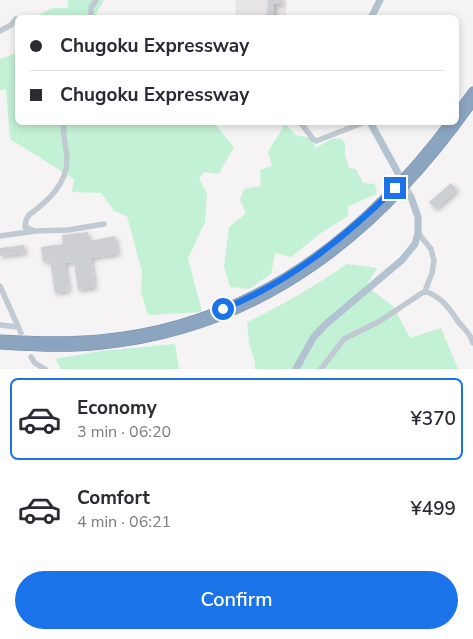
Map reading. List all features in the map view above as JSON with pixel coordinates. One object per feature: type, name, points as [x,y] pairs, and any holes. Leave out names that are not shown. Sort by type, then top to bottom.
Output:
[{"type":"highway","points":[[459,110],[473,91]]},
{"type":"highway","points":[[459,120],[473,102]]},
{"type":"highway","points":[[0,339],[71,341],[130,335],[166,328],[210,314],[260,292],[320,255],[358,224],[413,168],[448,125]]},
{"type":"highway","points":[[0,347],[46,349],[132,341],[186,328],[237,310],[282,288],[324,259],[380,212],[423,166],[455,125]]},
{"type":"main road","points":[[372,15],[380,0]]},
{"type":"main road","points":[[372,125],[397,171]]},
{"type":"main road","points":[[296,369],[313,338],[326,324],[410,253],[418,233],[418,216],[411,197]]},
{"type":"street","points":[[91,15],[91,8],[96,0]]},
{"type":"street","points":[[0,32],[15,21]]},
{"type":"street","points":[[35,231],[25,227],[26,220],[59,186],[66,173],[67,157],[63,125]]},
{"type":"street","points":[[302,125],[316,141],[357,125]]},
{"type":"street","points":[[0,236],[35,231],[68,230],[104,224]]},
{"type":"street","points":[[320,369],[344,339],[380,320],[425,291],[432,274],[434,261],[431,250],[418,233]]},
{"type":"street","points":[[0,286],[21,333]]},
{"type":"street","points":[[425,291],[434,294],[446,304],[471,336],[473,343]]},
{"type":"street","points":[[0,325],[18,327]]},
{"type":"street","points":[[31,357],[35,363],[45,369]]},
{"type":"shaded area","points":[[235,0],[286,0],[286,15],[236,15]]},
{"type":"green space","points":[[68,0],[104,0],[97,15],[39,15],[52,8],[68,8]]},
{"type":"green space","points":[[15,54],[15,125],[216,125],[234,147],[219,174],[204,172],[199,178],[207,194],[205,222],[188,258],[202,312],[148,315],[141,292],[142,272],[127,216],[114,211],[101,193],[72,192],[74,179],[10,139],[6,89],[0,90],[0,59]]},
{"type":"green space","points":[[284,125],[296,135],[310,138],[316,148],[331,139],[341,138],[345,143],[345,155],[349,168],[356,169],[363,183],[375,184],[377,194],[348,206],[348,216],[321,233],[291,257],[275,253],[271,274],[249,289],[230,287],[224,267],[229,227],[246,213],[240,200],[244,189],[261,186],[260,170],[272,166],[268,152]]},
{"type":"green space","points":[[347,264],[377,268],[366,286],[393,306],[410,338],[441,328],[458,369],[255,369],[249,343],[247,322],[298,295]]},
{"type":"green space","points":[[175,344],[179,369],[61,369],[55,359],[101,351]]},
{"type":"building","points":[[268,0],[282,0],[282,4],[274,4],[274,15],[267,15]]},
{"type":"building","points":[[451,183],[457,190],[436,209],[429,202]]},
{"type":"building","points":[[88,232],[89,241],[115,236],[118,254],[91,258],[95,287],[78,290],[74,262],[65,263],[69,291],[55,293],[50,261],[43,262],[41,247],[63,244],[62,235]]},
{"type":"building","points":[[24,245],[25,253],[0,256],[0,248]]},
{"type":"tunnel","points":[[397,171],[411,197]]},
{"type":"route","points":[[223,309],[280,282],[320,255],[358,224],[395,188]]}]
